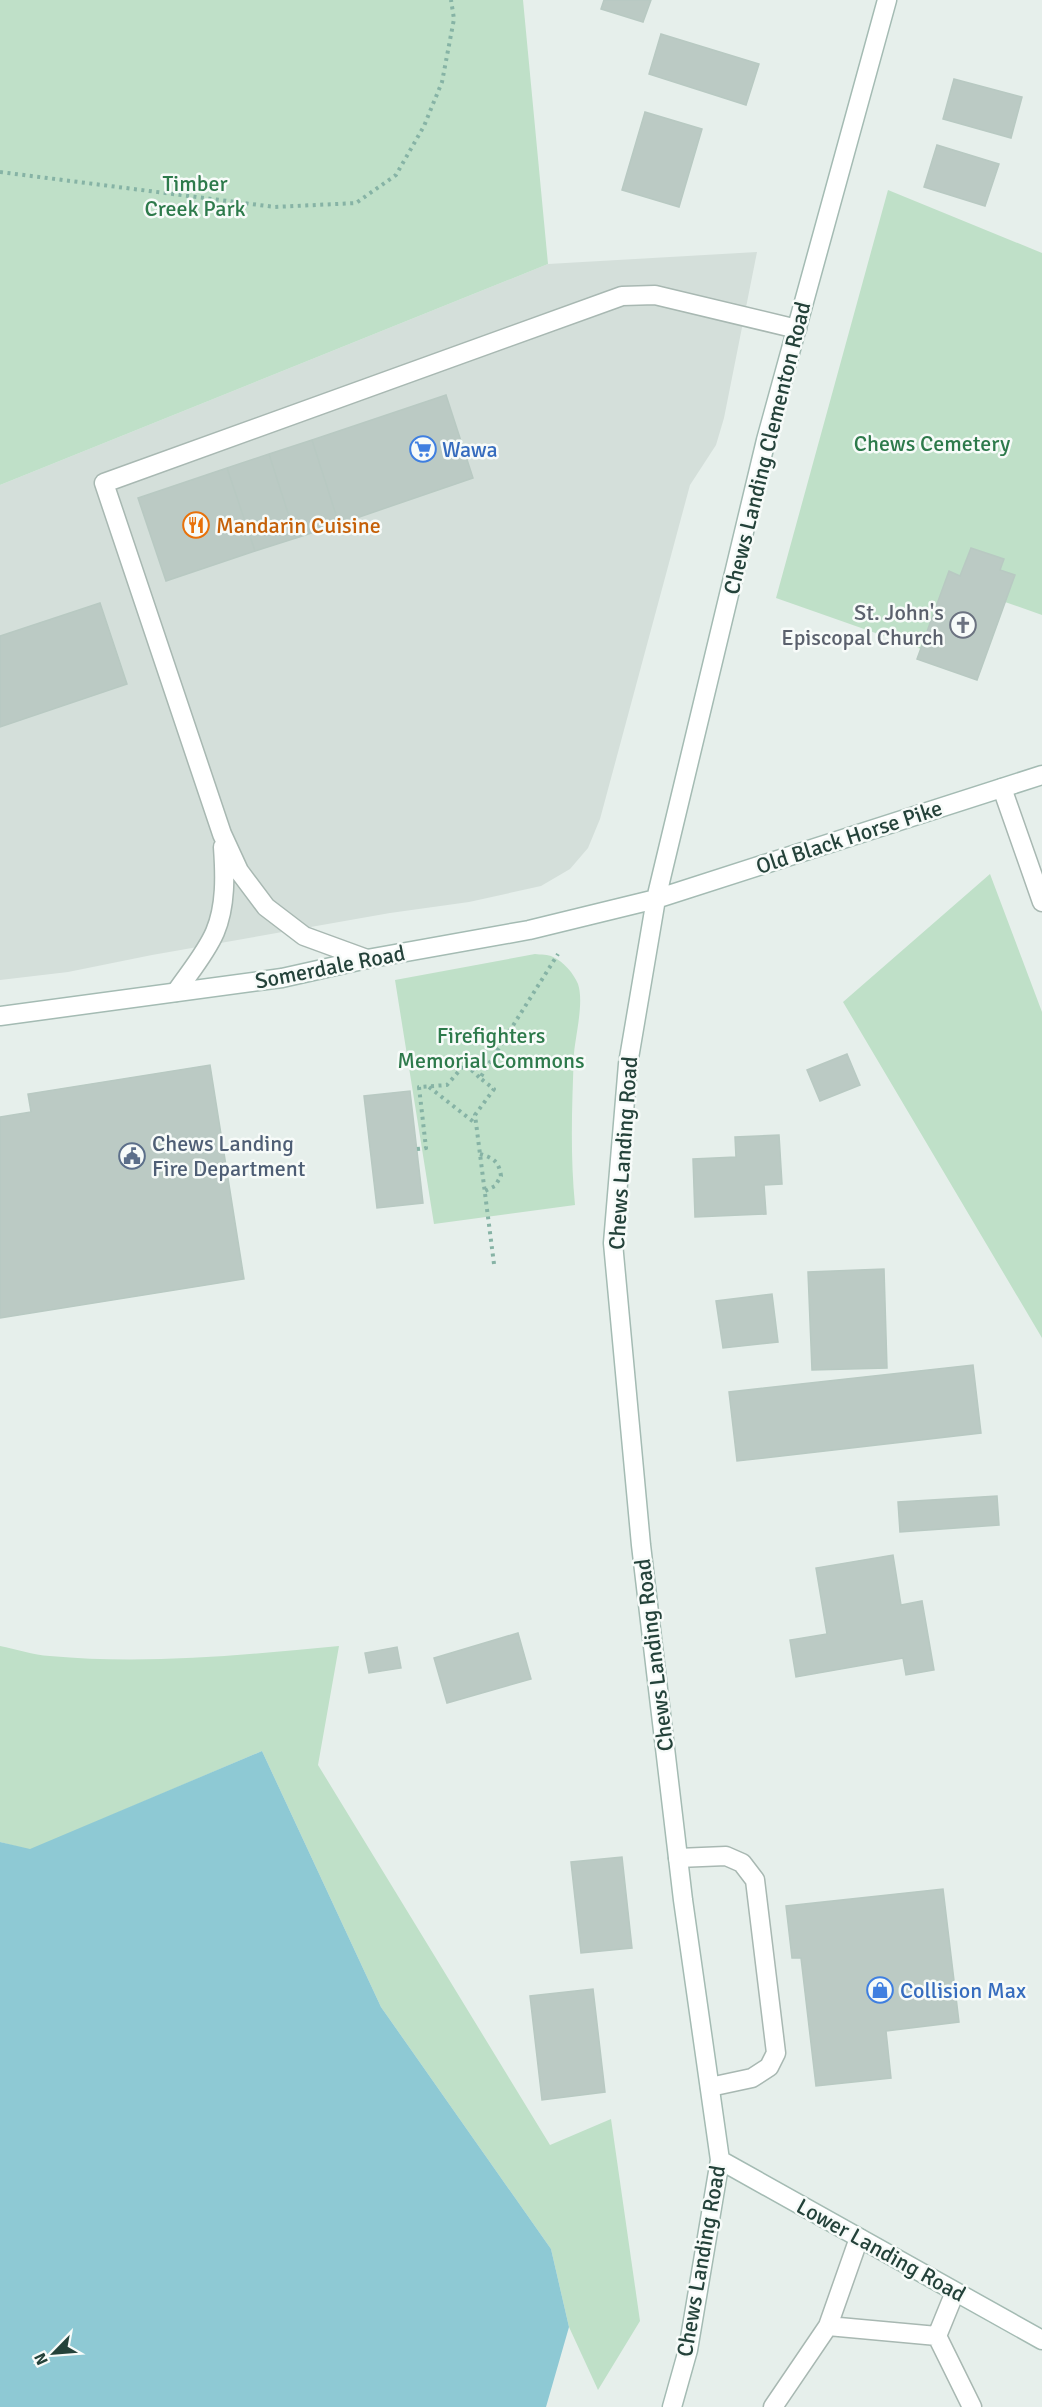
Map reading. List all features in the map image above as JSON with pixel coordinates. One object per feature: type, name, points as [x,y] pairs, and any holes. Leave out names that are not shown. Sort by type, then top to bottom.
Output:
[{"type":"main road","name":"Chews Landing Clementon Road","points":[[656,898],[766,440],[887,0]]},
{"type":"main road","points":[[367,959],[304,936],[266,907],[239,871],[222,834],[104,483],[622,296],[655,295],[797,329]]},
{"type":"main road","name":"Old Black Horse Pike","points":[[656,898],[1042,775]]},
{"type":"main road","points":[[1002,788],[1042,902]]},
{"type":"main road","points":[[176,992],[214,934],[219,921],[225,872],[222,834]]},
{"type":"main road","name":"Somerdale Road","points":[[0,1016],[282,978],[367,959],[529,930],[656,898]]},
{"type":"main road","name":"Chews Landing Road","points":[[656,898],[628,1064],[613,1243],[641,1545],[678,1858],[720,2160],[688,2350],[672,2407]]},
{"type":"main road","points":[[678,1858],[726,1856],[742,1863],[755,1880],[776,2053],[769,2067],[752,2078],[710,2087]]},
{"type":"main road","name":"Lower Landing Road","points":[[720,2160],[1042,2340]]},
{"type":"main road","points":[[773,2407],[828,2326],[859,2238]]},
{"type":"main road","points":[[955,2292],[938,2336],[972,2407]]},
{"type":"main road","points":[[828,2326],[938,2336]]},
{"type":"path","points":[[0,172],[275,207],[356,203],[396,175],[424,126],[442,82],[454,19],[451,0]]},
{"type":"path","points":[[480,1078],[558,954]]},
{"type":"path","points":[[417,1149],[426,1148],[419,1087],[447,1085],[465,1064],[494,1089],[475,1115],[494,1264]]},
{"type":"path","points":[[428,1086],[476,1124]]},
{"type":"path","points":[[480,1154],[492,1158],[499,1165],[501,1176],[495,1186],[485,1191]]},
{"type":"shaded area","points":[[757,252],[724,418],[716,445],[690,485],[600,819],[588,848],[570,869],[541,886],[469,902],[390,913],[68,972],[0,980],[0,485],[548,264]]},
{"type":"green space","name":"Timber Creek Park","points":[[0,0],[523,0],[548,264],[0,485]]},
{"type":"green space","name":"Chews Cemetery","points":[[888,190],[1042,253],[1042,615],[1005,602],[1015,575],[1000,570],[1004,559],[971,548],[960,576],[949,572],[921,649],[776,598]]},
{"type":"green space","points":[[990,874],[1042,1012],[1042,1338],[843,1002]]},
{"type":"green space","name":"Firefighters Memorial Commons","points":[[535,954],[549,955],[561,962],[574,976],[580,991],[574,1053],[572,1110],[575,1205],[434,1224],[395,980]]},
{"type":"green space","points":[[0,1646],[44,1655],[122,1660],[194,1658],[339,1646],[318,1765],[550,2145],[611,2119],[640,2321],[598,2390],[569,2327],[551,2249],[381,2007],[262,1751],[30,1850],[0,1842]]},
{"type":"water","points":[[262,1751],[381,2007],[551,2249],[569,2327],[546,2407],[0,2407],[0,1842],[30,1849]]},
{"type":"building","points":[[604,0],[651,0],[643,22],[601,9]]},
{"type":"building","points":[[661,34],[759,64],[746,105],[649,74]]},
{"type":"building","points":[[954,79],[1022,97],[1011,138],[943,119]]},
{"type":"building","points":[[645,112],[702,129],[679,207],[622,190]]},
{"type":"building","points":[[937,145],[999,164],[985,206],[924,187]]},
{"type":"building","points":[[446,395],[473,478],[339,524],[312,440]]},
{"type":"building","points":[[312,440],[339,524],[296,538],[269,454]]},
{"type":"building","points":[[269,454],[296,538],[255,551],[227,468]]},
{"type":"building","name":"Mandarin Cuisine","points":[[227,468],[255,551],[166,581],[138,498]]},
{"type":"building","name":"St. John's Episcopal Church","points":[[971,548],[1004,559],[1000,570],[1015,575],[977,680],[917,659],[949,571],[960,576]]},
{"type":"building","points":[[100,603],[127,684],[0,727],[0,636]]},
{"type":"building","points":[[847,1054],[860,1085],[820,1101],[807,1070]]},
{"type":"building","points":[[210,1065],[244,1279],[0,1318],[0,1117],[31,1112],[28,1094]]},
{"type":"building","points":[[410,1091],[423,1203],[377,1208],[364,1096]]},
{"type":"building","points":[[779,1135],[782,1184],[764,1185],[766,1214],[695,1217],[693,1159],[736,1157],[735,1137]]},
{"type":"building","points":[[884,1269],[887,1368],[812,1370],[808,1272]]},
{"type":"building","points":[[772,1294],[778,1342],[723,1348],[716,1301]]},
{"type":"building","points":[[973,1365],[981,1433],[737,1461],[729,1392]]},
{"type":"building","points":[[997,1496],[999,1525],[900,1532],[898,1502]]},
{"type":"building","points":[[893,1555],[901,1605],[922,1601],[934,1670],[906,1675],[903,1658],[796,1677],[790,1640],[827,1634],[816,1568]]},
{"type":"building","points":[[518,1633],[531,1679],[447,1703],[434,1658]]},
{"type":"building","points":[[397,1647],[401,1668],[369,1673],[365,1653]]},
{"type":"building","points":[[622,1857],[632,1948],[581,1953],[571,1862]]},
{"type":"building","name":"Collision Max","points":[[943,1889],[959,2022],[886,2031],[891,2078],[816,2086],[801,1958],[792,1958],[786,1906]]},
{"type":"building","points":[[593,1989],[605,2092],[542,2100],[530,1996]]},
{"type":"place","name":"Wawa","points":[[423,449]]},
{"type":"place","name":"Mandarin Cuisine","points":[[196,525]]},
{"type":"place","name":"St. John's Episcopal Church","points":[[963,625]]},
{"type":"place","name":"Chews Landing Fire Department","points":[[132,1156]]},
{"type":"place","name":"Collision Max","points":[[880,1990]]}]
